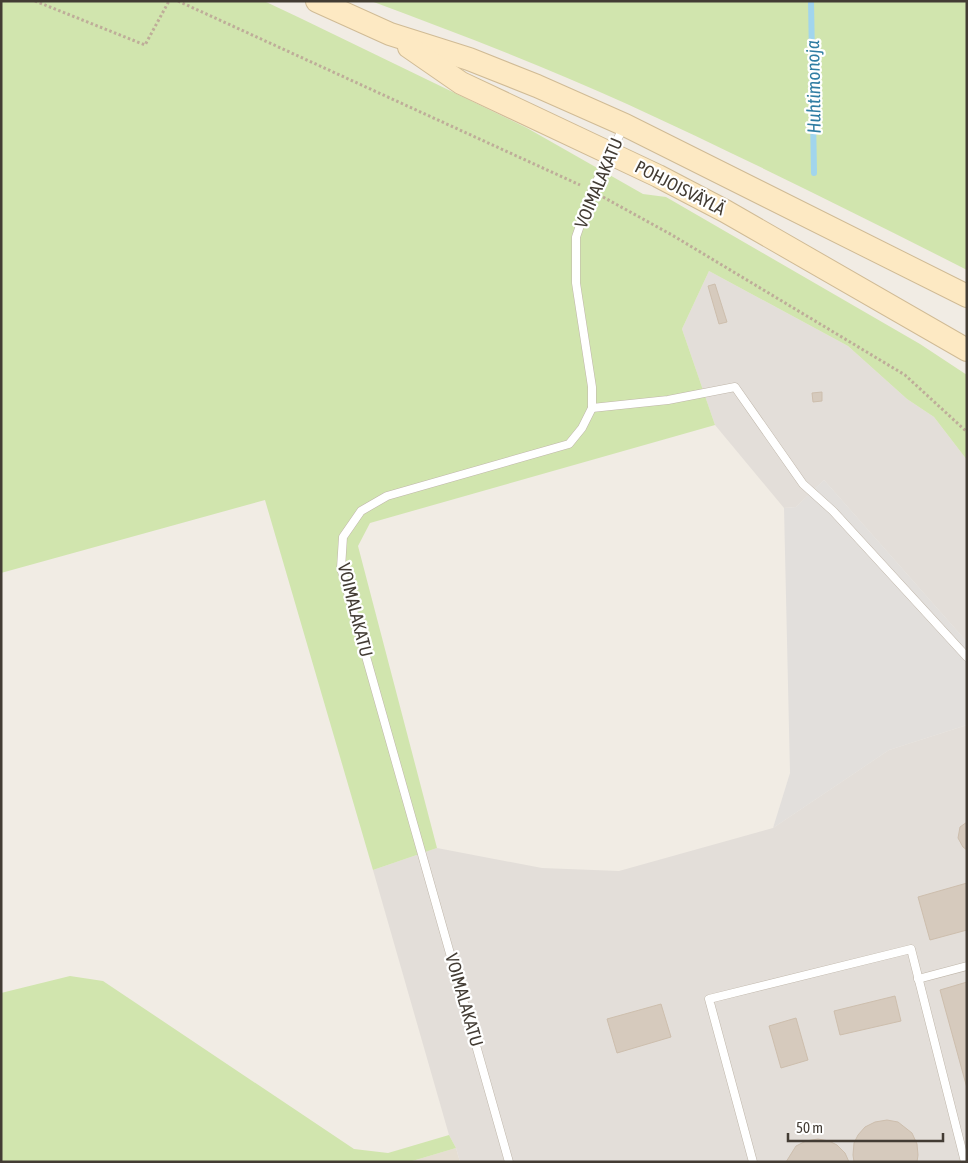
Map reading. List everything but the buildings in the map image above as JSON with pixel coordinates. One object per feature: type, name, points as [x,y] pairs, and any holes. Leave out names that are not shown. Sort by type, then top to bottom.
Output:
[{"type":"main road","name":"POHJOISVÄYLÄ","points":[[317,1],[390,34],[469,59],[537,86],[625,125],[967,296]]},
{"type":"main road","name":"POHJOISVÄYLÄ","points":[[390,34],[461,83],[611,154],[725,212],[967,350]]},
{"type":"lane","name":"VOIMALAKATU","points":[[510,1162],[341,568],[343,537],[361,511],[387,496],[569,444],[582,428],[592,408],[592,387],[576,284],[576,237],[592,191],[625,125]]},
{"type":"lane","points":[[592,408],[668,400],[735,387],[803,484],[834,511],[967,657]]},
{"type":"lane","points":[[753,1162],[709,999],[911,949],[965,1162]]},
{"type":"lane","points":[[918,979],[967,966]]},
{"type":"path","points":[[35,1],[145,45],[169,1]]},
{"type":"shaded area","points":[[709,271],[848,346],[907,399],[934,417],[967,460],[967,642],[824,480],[796,507],[784,508],[715,425],[682,329]]},
{"type":"shaded area","points":[[824,480],[967,642],[967,725],[889,750],[773,828],[790,773],[784,508],[796,507]]},
{"type":"shaded area","points":[[967,725],[967,1162],[460,1162],[456,1148],[449,1135],[373,870],[437,848],[542,868],[619,871],[773,828],[889,750]]},
{"type":"shaded area","points":[[456,1148],[460,1162],[409,1162]]},
{"type":"green space","points":[[1,1],[264,1],[300,18],[527,128],[643,194],[666,197],[920,344],[967,375],[967,460],[934,417],[907,399],[848,346],[709,271],[682,329],[715,425],[370,523],[358,546],[437,848],[373,870],[265,500],[1,573]]},
{"type":"green space","points":[[371,1],[967,1],[967,270],[713,144],[596,90],[532,63]]},
{"type":"green space","points":[[70,976],[103,981],[354,1149],[388,1153],[449,1135],[456,1148],[409,1162],[1,1162],[1,993]]},
{"type":"waterway","name":"Huhtimonoja","points":[[811,1],[814,173]]}]
